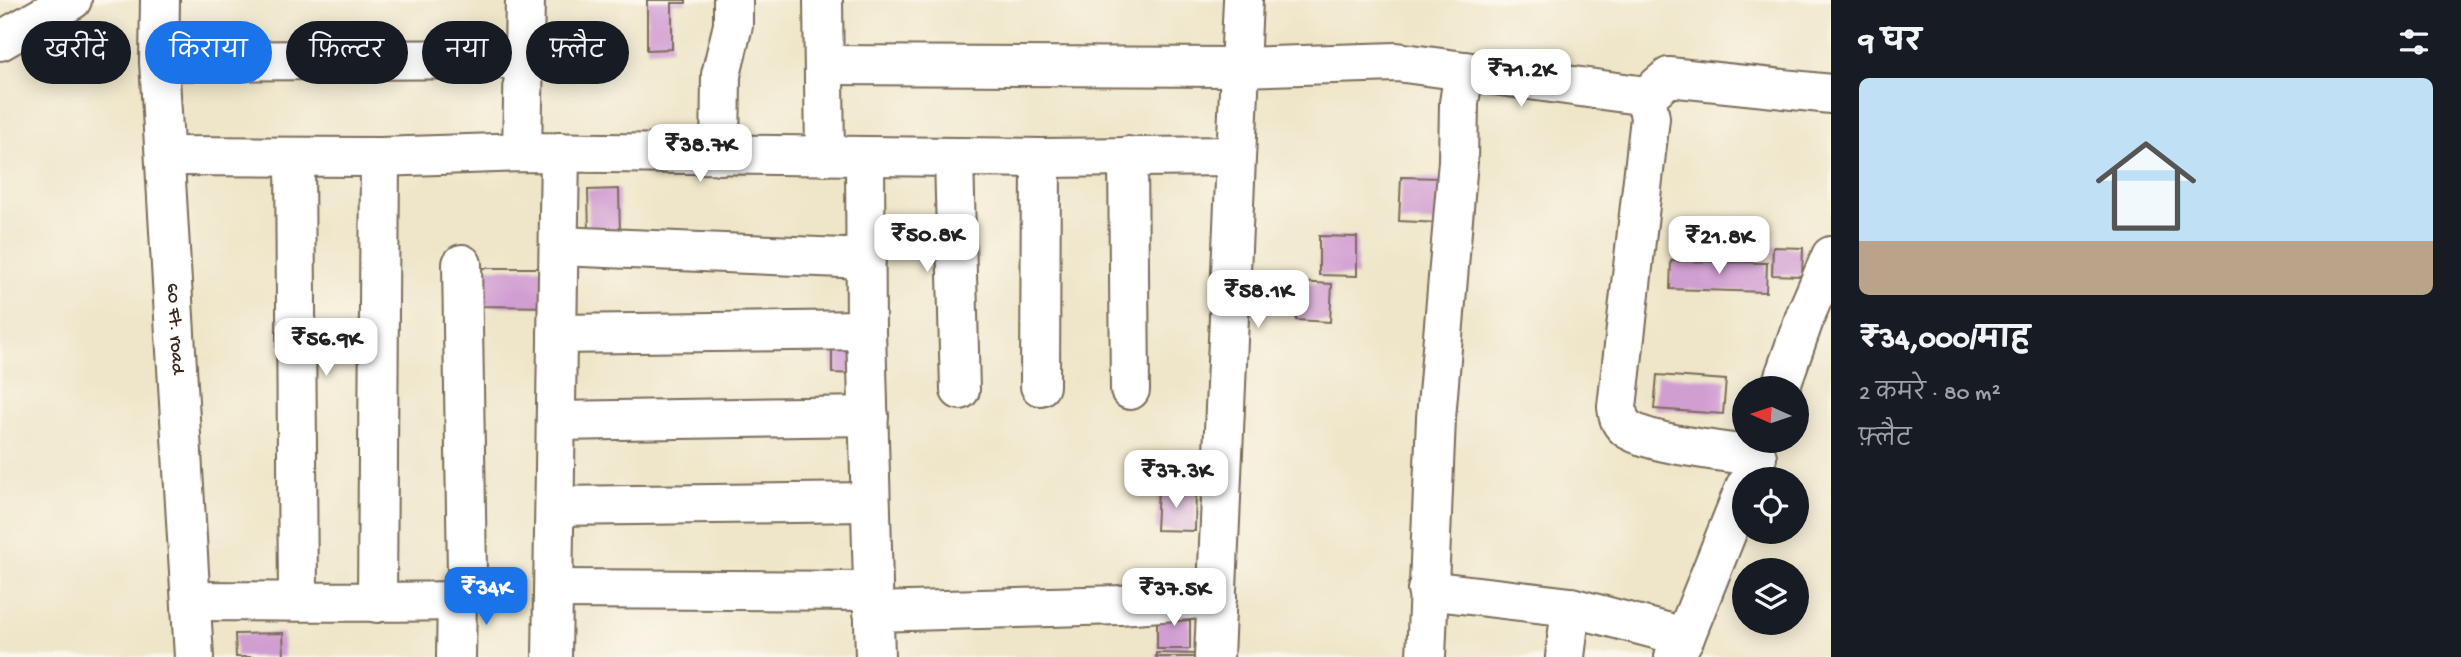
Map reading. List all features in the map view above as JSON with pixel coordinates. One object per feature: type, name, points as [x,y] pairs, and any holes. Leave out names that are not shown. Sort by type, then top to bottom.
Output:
[{"type":"street","points":[[0,41],[72,0]]},
{"type":"street","name":"60 Ft. road","points":[[160,0],[160,21]]},
{"type":"street","points":[[522,152],[525,0]]},
{"type":"street","points":[[720,155],[721,75],[733,25],[733,0]]},
{"type":"street","points":[[823,0],[825,156]]},
{"type":"street","points":[[1214,657],[1243,0]]},
{"type":"street","points":[[272,61],[524,60]]},
{"type":"street","points":[[824,65],[1240,66],[1397,62],[1646,96],[1670,78],[1831,94]]},
{"type":"street","points":[[1426,657],[1436,418],[1458,161],[1459,103],[1464,71]]},
{"type":"street","name":"60 Ft. road","points":[[160,84],[194,657]]},
{"type":"street","points":[[1427,590],[1571,607],[1679,647],[1753,466],[1651,439],[1627,429],[1619,420],[1617,407],[1650,118],[1646,96]]},
{"type":"street","points":[[552,657],[560,152]]},
{"type":"street","points":[[164,156],[295,157],[560,152],[1041,158],[1236,156]]},
{"type":"street","points":[[377,603],[380,156]]},
{"type":"street","points":[[865,156],[869,502],[875,657]]},
{"type":"street","points":[[1128,156],[1130,390]]},
{"type":"street","points":[[295,157],[298,600]]},
{"type":"street","points":[[954,157],[960,390]]},
{"type":"street","points":[[1040,386],[1041,158]]},
{"type":"street","points":[[559,246],[866,259]]},
{"type":"street","points":[[1787,376],[1819,319],[1831,256]]},
{"type":"street","points":[[191,601],[298,600],[377,603],[451,601],[457,596],[466,584],[467,572],[462,264]]},
{"type":"street","points":[[557,334],[866,330]]},
{"type":"street","points":[[556,421],[869,416]]},
{"type":"street","points":[[555,506],[869,502]]},
{"type":"street","points":[[554,589],[873,602],[1119,605],[1217,598]]},
{"type":"street","points":[[456,657],[457,596]]},
{"type":"street","points":[[1565,657],[1571,607]]},
{"type":"building","points":[[647,0],[686,0],[686,3],[672,3],[672,49],[647,50]]},
{"type":"building","points":[[1401,177],[1442,178],[1440,223],[1399,221]]},
{"type":"building","points":[[619,189],[620,235],[589,236],[588,190]]},
{"type":"building","points":[[1319,236],[1357,237],[1357,276],[1319,275]]},
{"type":"building","points":[[1773,247],[1803,248],[1802,276],[1772,275]]},
{"type":"building","points":[[1671,261],[1767,263],[1766,292],[1670,289]]},
{"type":"building","points":[[474,268],[554,268],[554,307],[473,306]]},
{"type":"building","points":[[1298,282],[1332,284],[1330,322],[1296,320]]},
{"type":"building","points":[[832,341],[861,342],[860,374],[832,373]]},
{"type":"building","points":[[1657,375],[1726,380],[1723,414],[1654,409]]},
{"type":"building","points":[[1158,489],[1196,490],[1195,531],[1156,530]]},
{"type":"building","points":[[1157,608],[1190,608],[1190,649],[1157,649]]},
{"type":"building","points":[[283,633],[284,657],[236,657],[235,634]]},
{"type":"building","points":[[1156,653],[1196,654],[1196,657],[1156,657]]}]
